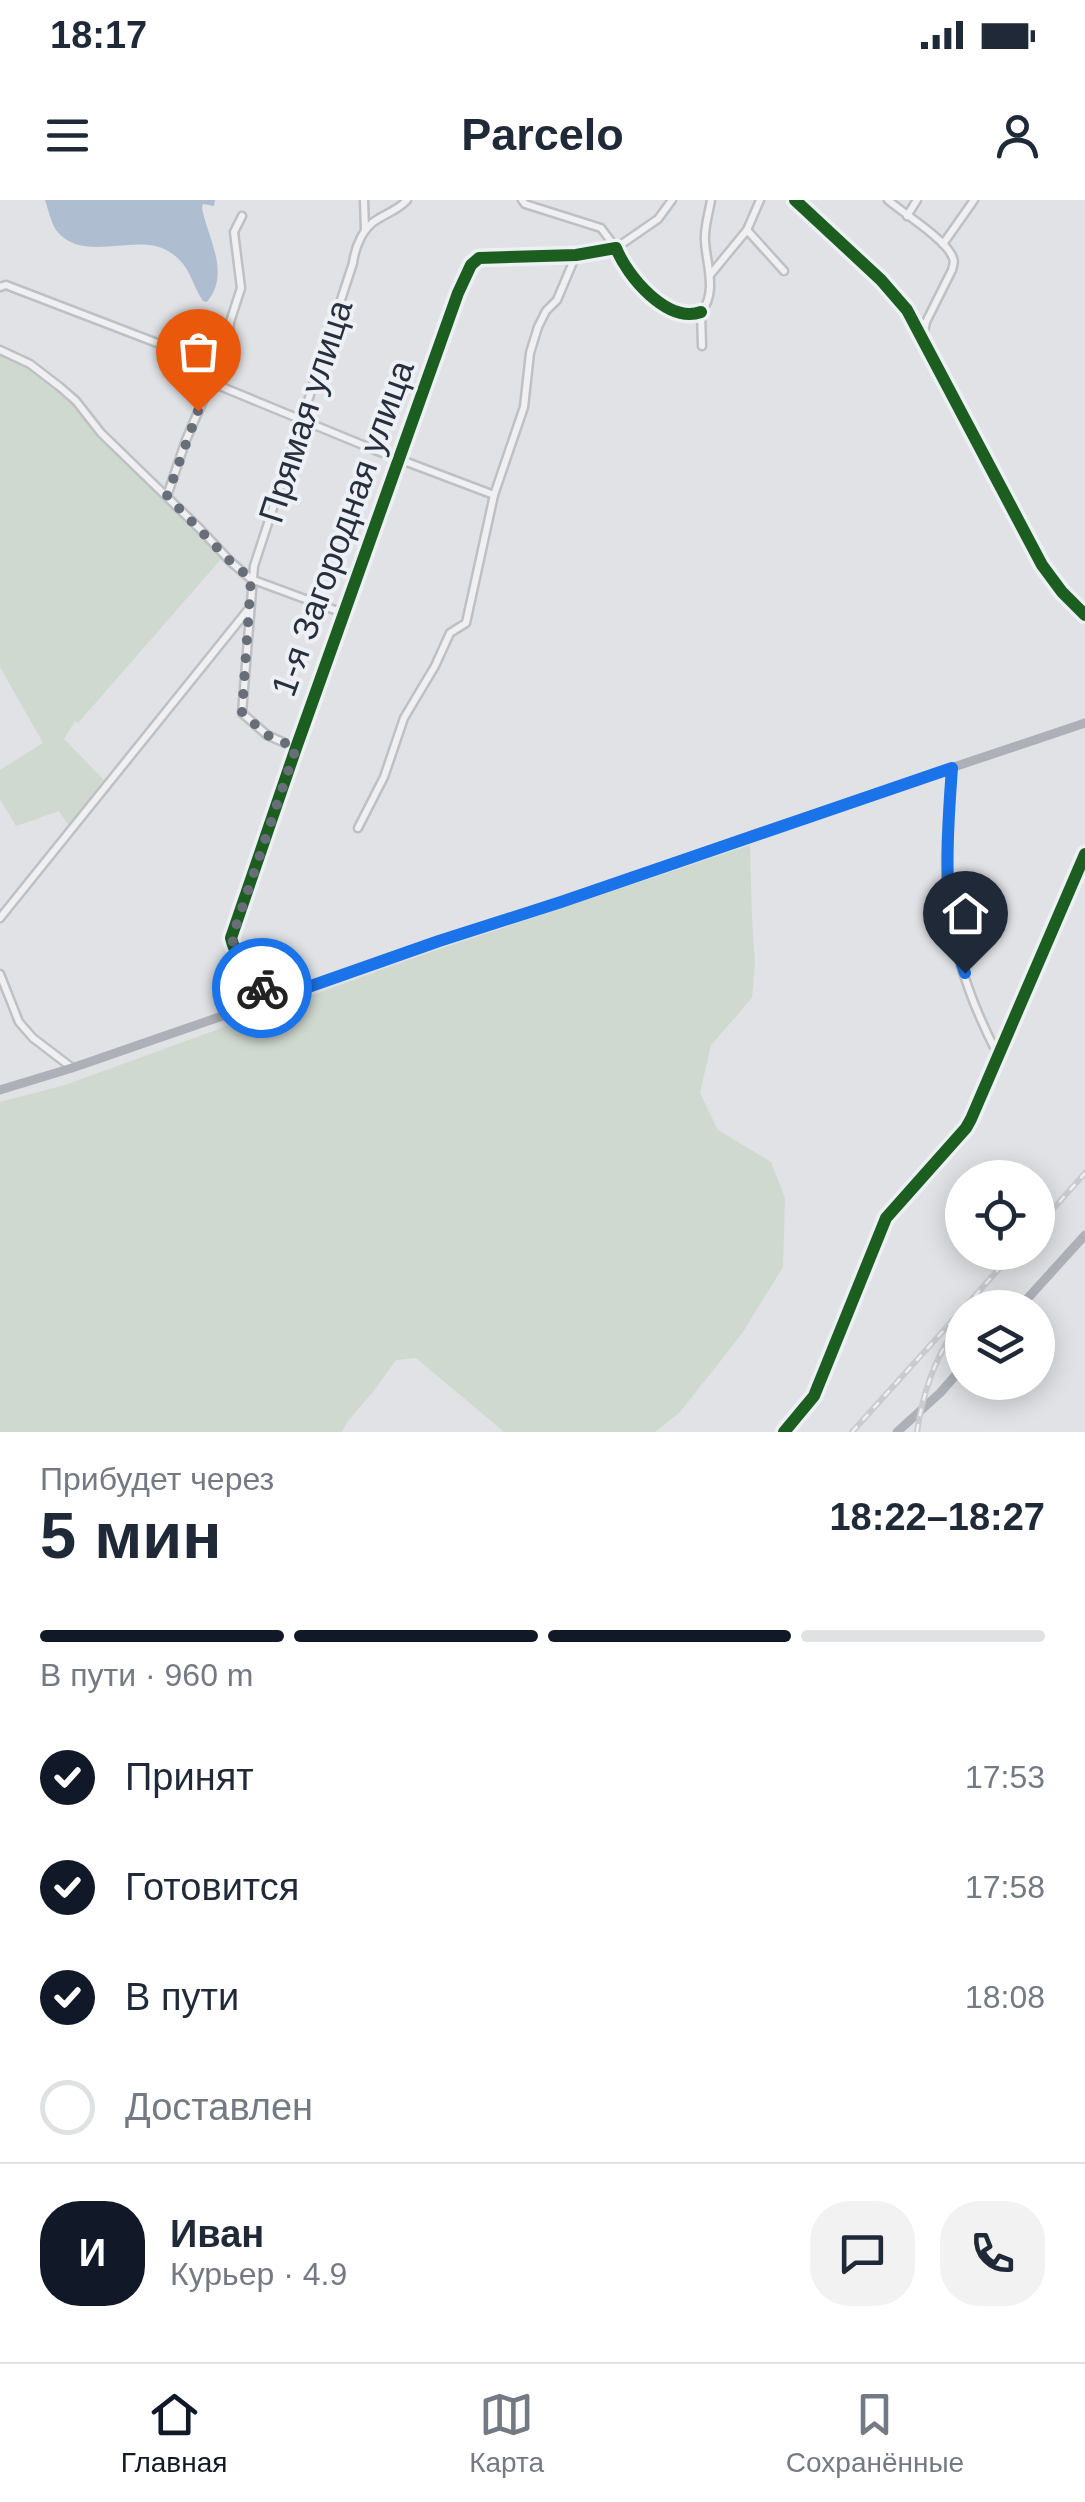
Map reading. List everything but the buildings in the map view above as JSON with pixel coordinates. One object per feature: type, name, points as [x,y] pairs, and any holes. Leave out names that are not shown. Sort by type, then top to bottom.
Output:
[{"type":"main road","points":[[794,200],[880,280],[906,310],[1042,565],[1085,615]]},
{"type":"main road","points":[[0,1090],[1085,723]]},
{"type":"main road","points":[[1035,1290],[1085,1235]]},
{"type":"main road","points":[[897,1432],[945,1387]]},
{"type":"street","points":[[364,200],[366,230]]},
{"type":"street","points":[[366,230],[407,200]]},
{"type":"street","points":[[522,200],[601,228],[628,273],[647,292],[666,306],[691,315],[701,312],[709,301],[705,238],[711,200]]},
{"type":"street","points":[[616,248],[658,219],[672,200]]},
{"type":"street","points":[[710,276],[747,230],[760,200]]},
{"type":"street","points":[[888,200],[944,244],[954,261],[922,337]]},
{"type":"street","points":[[906,216],[917,200]]},
{"type":"street","points":[[944,244],[974,200]]},
{"type":"street","points":[[167,496],[186,440],[228,343],[241,288],[234,232],[242,216]]},
{"type":"street","name":"Прямая улица","points":[[296,748],[267,735],[242,713],[251,579],[355,248],[366,230]]},
{"type":"street","points":[[747,230],[784,271]]},
{"type":"street","name":"1-я Загородная улица","points":[[274,999],[245,968],[232,938],[458,293],[471,265],[479,258],[576,254],[616,248]]},
{"type":"street","points":[[358,828],[384,777],[404,718],[436,666],[450,632],[466,623],[494,495],[524,407],[530,353],[538,327],[546,311],[558,300],[576,254]]},
{"type":"street","points":[[0,288],[6,284],[217,366]]},
{"type":"street","points":[[701,312],[702,346]]},
{"type":"street","points":[[0,350],[30,364],[60,386],[251,579],[343,613]]},
{"type":"street","points":[[210,382],[494,495]]},
{"type":"street","points":[[0,918],[249,608]]},
{"type":"street","points":[[952,768],[949,912],[967,980],[998,1055]]},
{"type":"street","points":[[784,1432],[814,1396],[886,1218],[966,1128],[1085,854]]},
{"type":"street","points":[[0,974],[18,1022],[72,1068]]},
{"type":"shaded area","points":[[0,352],[29,366],[74,402],[222,558],[78,723],[75,721],[64,739],[104,780],[69,826],[59,811],[16,826],[0,799],[0,770],[43,743],[0,667]]},
{"type":"shaded area","points":[[750,845],[755,964],[752,998],[711,1045],[700,1093],[718,1130],[771,1162],[785,1198],[783,1267],[743,1332],[679,1413],[655,1432],[504,1432],[416,1358],[396,1360],[342,1432],[0,1432],[0,1102],[65,1085],[422,955]]},
{"type":"water","points":[[45,200],[215,200],[214,206],[203,204],[202,208],[218,268],[214,291],[207,302],[203,301],[181,262],[155,246],[95,247],[67,240],[54,227]]},
{"type":"railway","points":[[1055,1207],[1085,1173]]},
{"type":"railway","points":[[980,1290],[998,1270]]},
{"type":"railway","points":[[852,1432],[945,1329]]},
{"type":"railway","points":[[917,1432],[929,1381],[945,1346]]},
{"type":"cycle path","points":[[795,200],[881,280],[907,310],[1042,565],[1085,615]]},
{"type":"cycle path","points":[[275,999],[248,972],[231,938],[471,265],[479,258],[576,255],[616,248],[629,272],[650,295],[675,311],[701,312]]},
{"type":"cycle path","points":[[784,1432],[814,1396],[886,1218],[971,1119],[1085,854]]},
{"type":"way so far","points":[[198,411],[167,496],[251,579],[242,713],[267,735],[296,748],[232,938],[245,968],[262,988]]},
{"type":"route","points":[[262,988],[274,999],[952,768],[947,861],[949,912],[965,973]]}]
